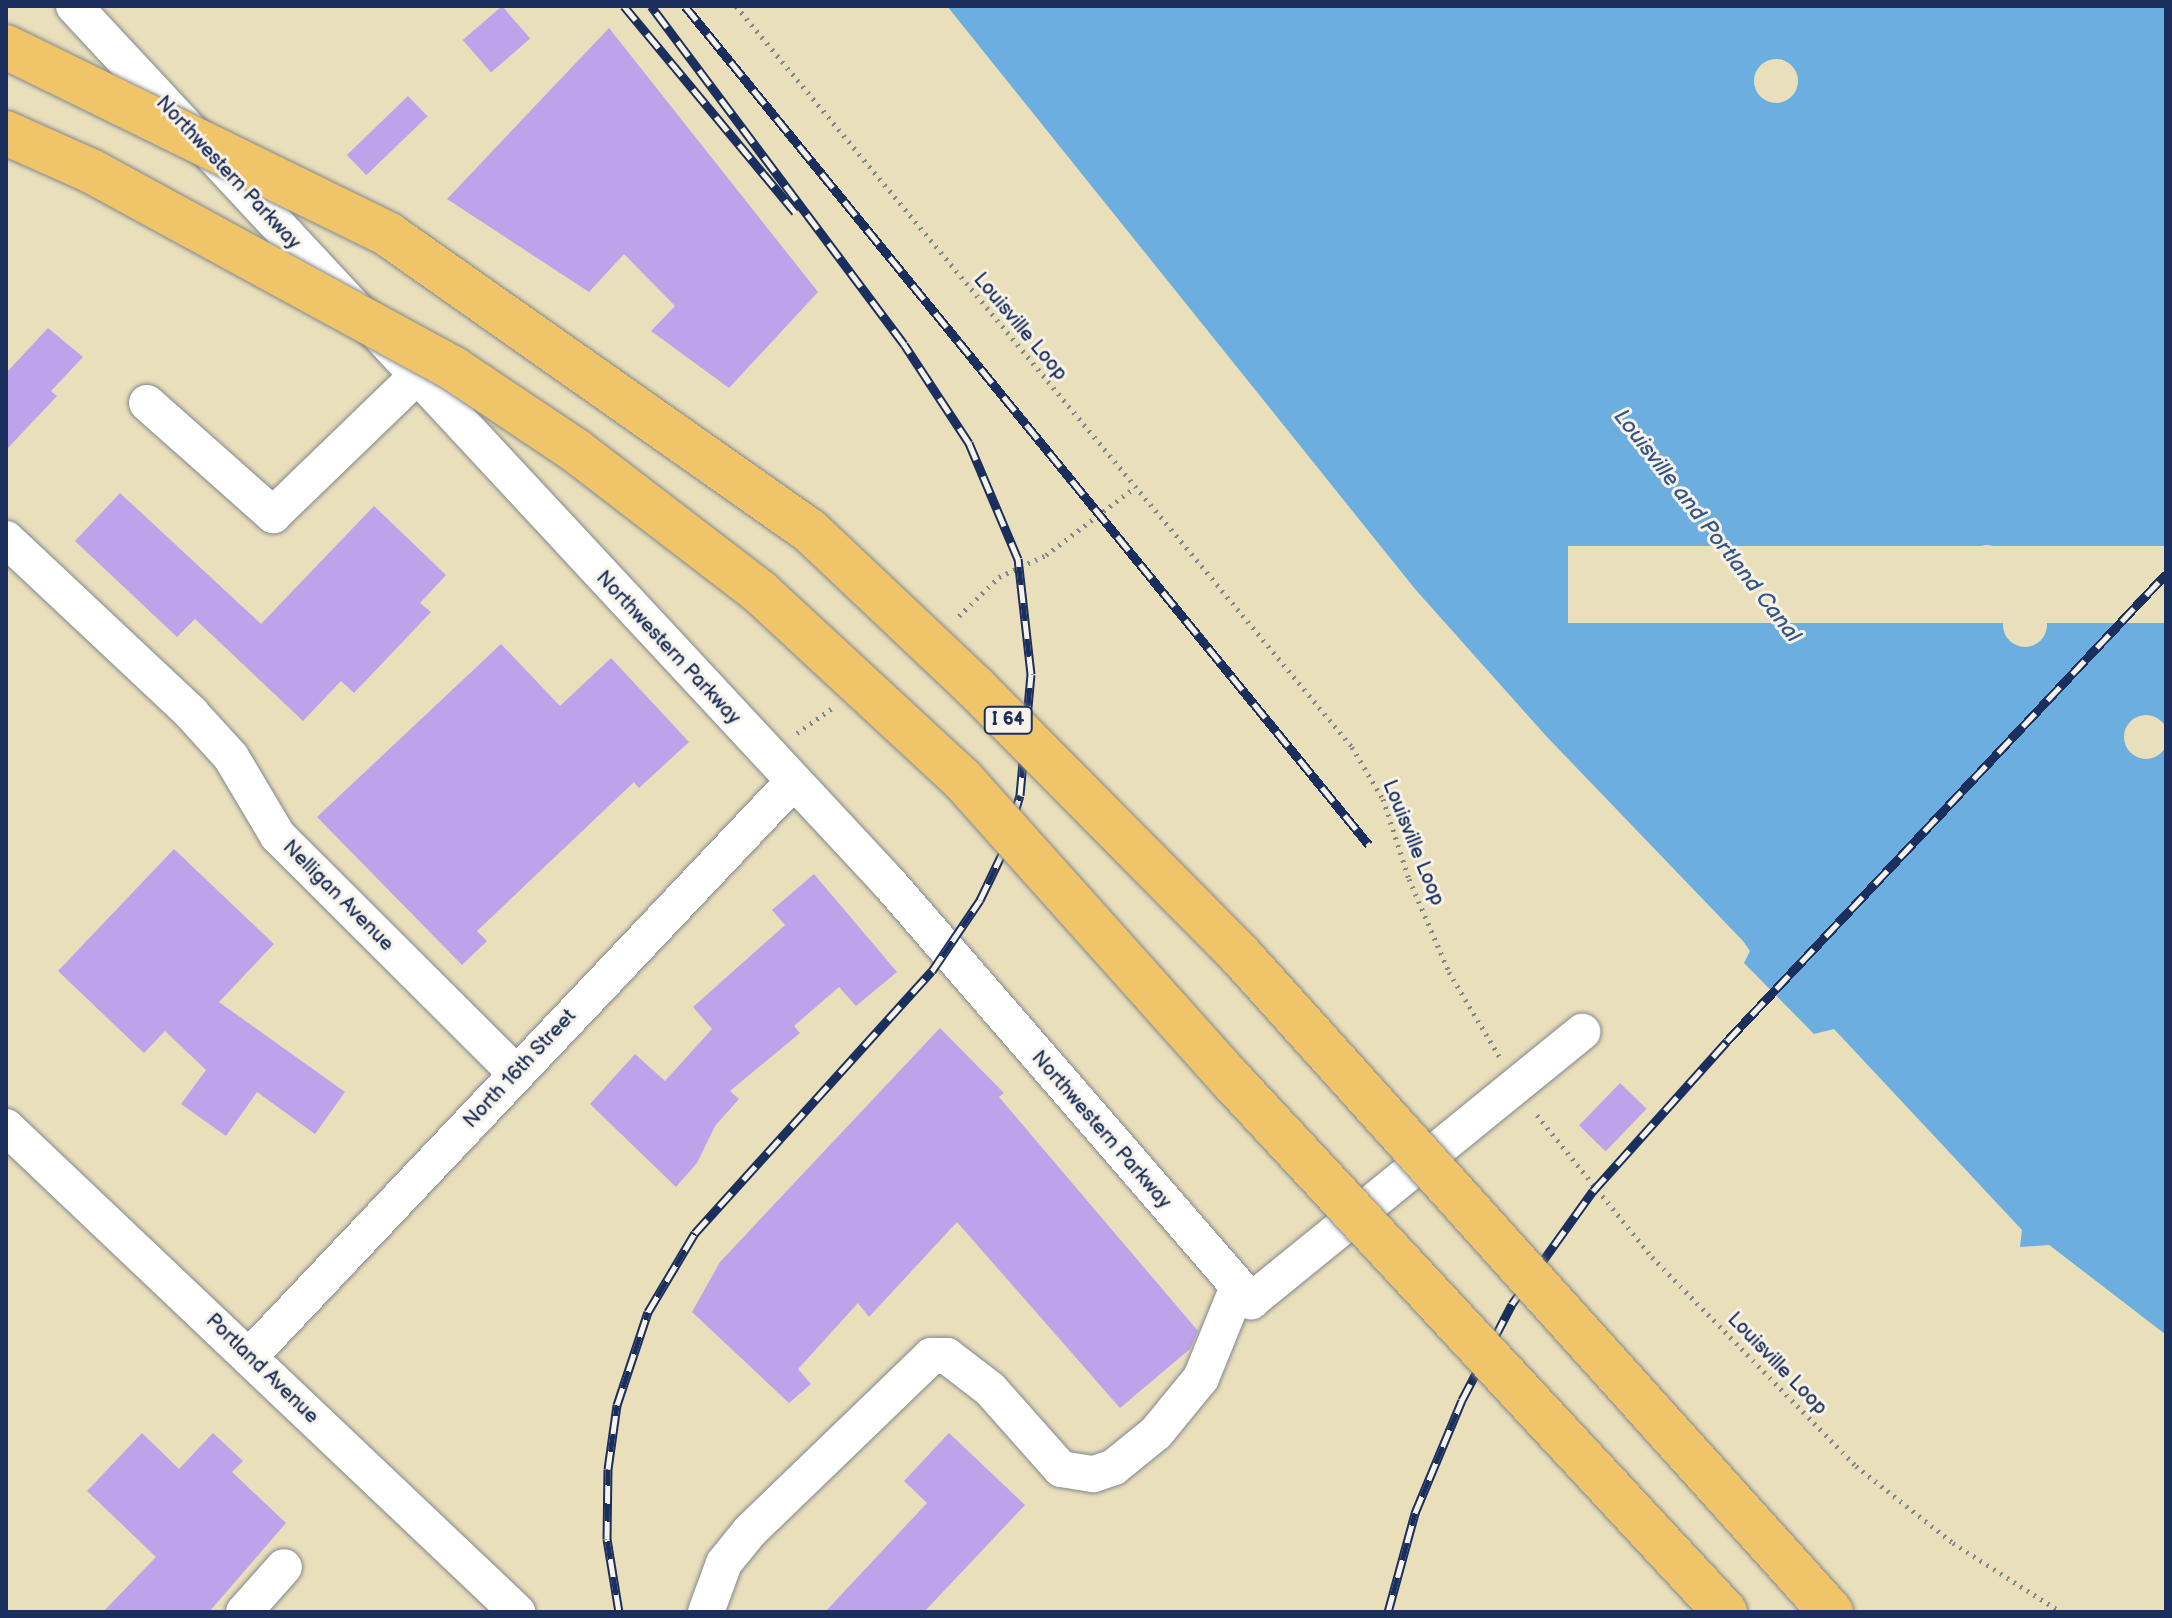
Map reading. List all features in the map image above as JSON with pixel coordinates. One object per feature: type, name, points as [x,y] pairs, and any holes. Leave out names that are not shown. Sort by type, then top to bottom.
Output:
[{"type":"highway","name":"I 64","points":[[6,47],[389,235],[810,531],[976,688],[1240,955],[1831,1612]]},
{"type":"highway","points":[[6,133],[93,172],[454,369],[600,468],[760,592],[962,779],[1234,1083],[1725,1612]]},
{"type":"street","name":"Northwestern Parkway","points":[[74,6],[890,884],[1244,1294]]},
{"type":"street","points":[[147,403],[273,515],[417,376]]},
{"type":"street","name":"Nelligan Avenue","points":[[6,539],[191,713],[231,757],[278,836],[516,1073]]},
{"type":"street","name":"North 16th Street","points":[[249,1357],[793,782]]},
{"type":"street","points":[[706,1612],[724,1563],[750,1531],[931,1356],[947,1356],[990,1389],[1061,1469],[1094,1474],[1114,1467],[1156,1433],[1201,1378],[1244,1294],[1517,1086],[1582,1032]]},
{"type":"street","name":"Portland Avenue","points":[[6,1127],[517,1612]]},
{"type":"street","points":[[244,1612],[284,1567]]},
{"type":"path","name":"Louisville Loop","points":[[736,6],[1352,747],[1383,799],[1409,879],[1449,972],[1517,1086],[1565,1153],[1652,1257],[1856,1466],[1953,1543],[2061,1612]]},
{"type":"water","name":"Louisville and Portland Canal","points":[[947,6],[2166,6],[2166,1335],[2049,1245],[2020,1247],[2022,1230],[1834,1029],[1814,1034],[1744,963],[1750,951],[1743,941],[1547,737],[1415,589]]},
{"type":"pier","points":[[1776,59],[1792,65],[1798,81],[1792,97],[1776,103],[1760,97],[1754,81],[1760,65]]},
{"type":"pier","points":[[1987,545],[2003,551],[2009,567],[2003,583],[1987,589],[1971,583],[1965,567],[1971,551]]},
{"type":"pier","points":[[1568,546],[2166,546],[2166,623],[1568,623]]},
{"type":"pier","points":[[2025,603],[2041,609],[2047,625],[2041,641],[2025,647],[2009,641],[2003,625],[2009,609]]},
{"type":"pier","points":[[2146,715],[2162,721],[2168,737],[2162,753],[2146,759],[2130,753],[2124,737],[2130,721]]},
{"type":"pier","points":[[2049,1245],[2166,1335],[2166,1339],[2048,1249],[2025,1254]]},
{"type":"building","points":[[502,6],[530,38],[491,73],[463,40]]},
{"type":"building","points":[[609,28],[818,292],[729,388],[651,331],[675,306],[624,254],[589,292],[447,199]]},
{"type":"building","points":[[408,96],[427,116],[366,175],[347,155]]},
{"type":"building","points":[[48,328],[83,357],[51,391],[57,396],[6,450],[6,373]]},
{"type":"building","points":[[120,493],[261,624],[374,506],[446,575],[420,603],[431,612],[354,693],[341,681],[303,721],[195,619],[177,637],[75,541]]},
{"type":"building","points":[[501,644],[560,706],[611,658],[689,742],[639,788],[634,782],[477,931],[487,941],[462,965],[317,817]]},
{"type":"building","points":[[174,849],[274,944],[219,1002],[345,1092],[315,1134],[257,1092],[226,1136],[181,1104],[206,1070],[165,1031],[144,1053],[58,971]]},
{"type":"building","points":[[814,874],[897,972],[856,1006],[839,987],[794,1026],[800,1033],[730,1091],[739,1099],[715,1126],[697,1163],[676,1187],[590,1104],[635,1054],[665,1081],[712,1029],[693,1007],[785,925],[772,910]]},
{"type":"building","points":[[940,1028],[1004,1093],[999,1097],[1198,1331],[1190,1349],[1120,1408],[957,1222],[869,1317],[858,1303],[798,1369],[811,1384],[789,1403],[692,1312],[720,1262]]},
{"type":"building","points":[[1620,1083],[1647,1109],[1606,1151],[1579,1125]]},
{"type":"building","points":[[142,1433],[179,1469],[213,1433],[243,1461],[232,1472],[286,1523],[209,1612],[103,1612],[156,1557],[87,1491]]},
{"type":"building","points":[[949,1433],[1025,1505],[924,1612],[825,1612],[927,1503],[904,1481]]},
{"type":"railway","points":[[624,6],[795,212]]},
{"type":"railway","points":[[619,1612],[607,1539],[608,1469],[617,1405],[648,1312],[695,1233],[932,971],[980,900],[1003,852],[1020,795],[1031,674],[1018,559],[969,443],[904,344],[651,6]]},
{"type":"railway","points":[[685,6],[1369,845]]},
{"type":"railway","points":[[1388,1612],[1415,1513],[1462,1400],[1512,1304],[1593,1191],[1727,1041],[2166,574]]}]
